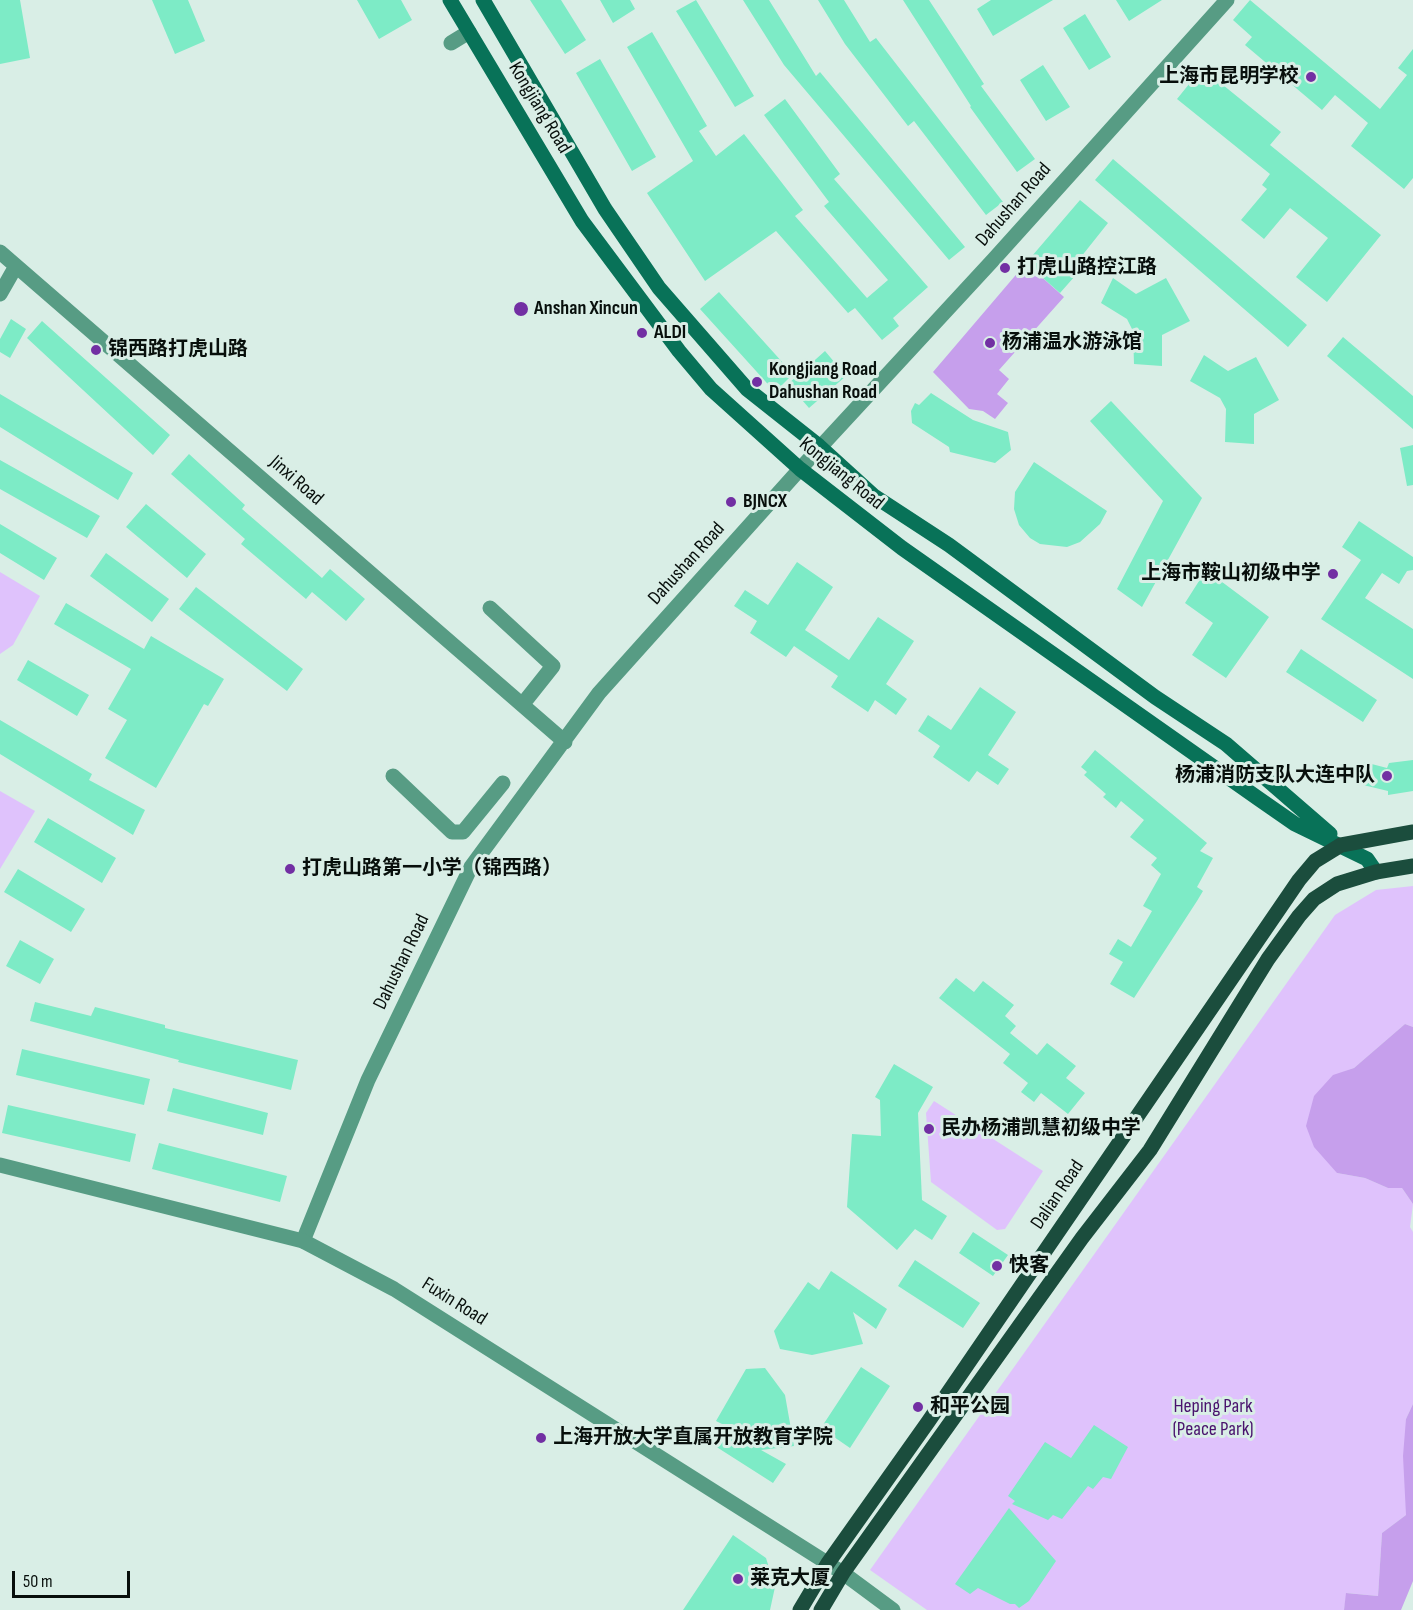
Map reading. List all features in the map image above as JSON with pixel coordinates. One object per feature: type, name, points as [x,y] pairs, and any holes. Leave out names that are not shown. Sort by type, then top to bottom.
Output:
[{"type":"main road","name":"Kongjiang Road","points":[[450,0],[582,221],[640,300],[711,389],[800,469],[902,548],[1295,824],[1367,860],[1376,872]]},
{"type":"main road","name":"Kongjiang Road","points":[[483,0],[605,208],[660,288],[747,389],[819,446],[874,496],[949,546],[1155,697],[1226,744],[1341,845]]},
{"type":"main road","name":"Dalian Road","points":[[800,1610],[828,1563],[928,1422],[1299,880],[1315,861],[1341,845],[1413,832]]},
{"type":"main road","points":[[821,1610],[843,1573],[1082,1238],[1150,1150],[1269,959],[1299,916],[1314,899],[1337,884],[1376,872],[1413,866]]},
{"type":"street","name":"Dahushan Road","points":[[303,1241],[368,1080],[471,867],[599,693],[819,446],[994,259],[1227,0]]},
{"type":"street","points":[[451,43],[469,32]]},
{"type":"street","name":"Jinxi Road","points":[[0,252],[564,742]]},
{"type":"street","points":[[0,294],[16,266]]},
{"type":"street","points":[[490,608],[554,666],[522,705]]},
{"type":"street","points":[[393,776],[452,832],[463,832],[503,783]]},
{"type":"street","name":"Fuxin Road","points":[[0,1165],[303,1241],[394,1289],[828,1563],[893,1610]]},
{"type":"green space","points":[[0,572],[40,596],[13,645],[0,654]]},
{"type":"green space","points":[[0,791],[35,811],[0,869]]},
{"type":"green space","name":"Heping Park (Peace Park)","points":[[1413,886],[1413,1027],[1405,1024],[1354,1068],[1333,1076],[1337,1173],[1365,1178],[1388,1188],[1402,1188],[1413,1204],[1410,1227],[1413,1232],[1413,1404],[1406,1419],[1406,1515],[1382,1533],[1378,1596],[1347,1593],[1344,1610],[927,1610],[870,1570],[1335,915],[1376,890]]},
{"type":"green space","points":[[934,1101],[1043,1171],[1005,1229],[997,1230],[931,1182],[926,1113]]},
{"type":"shaded area","name":"杨浦温水游泳馆","points":[[1026,263],[1064,297],[999,370],[1009,379],[997,394],[1008,403],[995,419],[983,411],[969,409],[933,372]]},
{"type":"shaded area","points":[[1405,1024],[1413,1027],[1413,1204],[1402,1188],[1388,1188],[1365,1178],[1337,1173],[1314,1147],[1306,1126],[1314,1096],[1333,1075],[1354,1068]]},
{"type":"shaded area","points":[[1413,1404],[1413,1581],[1401,1610],[1344,1610],[1346,1593],[1378,1596],[1382,1533],[1406,1515],[1403,1456],[1406,1419]]},
{"type":"building","points":[[0,0],[20,0],[30,58],[0,64]]},
{"type":"building","points":[[152,0],[188,0],[205,41],[175,54]]},
{"type":"building","points":[[357,0],[401,0],[412,20],[379,39]]},
{"type":"building","points":[[530,0],[561,0],[586,40],[565,54]]},
{"type":"building","points":[[600,0],[630,0],[635,9],[613,23]]},
{"type":"building","points":[[696,0],[754,96],[735,107],[676,11]]},
{"type":"building","points":[[743,0],[769,0],[816,76],[820,72],[965,247],[949,260],[784,65]]},
{"type":"building","points":[[818,0],[844,0],[870,42],[876,38],[1003,202],[986,215],[914,121],[908,126],[845,44]]},
{"type":"building","points":[[903,0],[929,0],[984,84],[981,86],[1035,159],[1017,172],[970,107]]},
{"type":"building","points":[[991,0],[1053,0],[993,36],[977,9]]},
{"type":"building","points":[[1116,0],[1162,0],[1129,21]]},
{"type":"building","points":[[1250,0],[1380,109],[1407,75],[1398,68],[1413,49],[1413,178],[1404,189],[1351,146],[1368,123],[1335,95],[1322,110],[1245,45],[1252,37],[1233,20]]},
{"type":"building","points":[[1085,14],[1111,57],[1089,70],[1063,28]]},
{"type":"building","points":[[652,32],[707,126],[699,131],[716,156],[744,134],[803,210],[795,216],[867,298],[888,280],[824,206],[829,202],[764,115],[785,99],[840,174],[834,179],[928,287],[893,318],[899,326],[882,340],[855,308],[848,313],[776,231],[705,281],[647,193],[693,161],[627,47]]},
{"type":"building","points":[[600,59],[656,157],[632,171],[576,73]]},
{"type":"building","points":[[1043,65],[1070,107],[1046,121],[1020,80]]},
{"type":"building","points":[[1202,68],[1281,132],[1270,145],[1381,235],[1327,302],[1296,277],[1328,238],[1290,208],[1264,239],[1241,220],[1267,189],[1262,185],[1270,174],[1177,99]]},
{"type":"building","points":[[1113,159],[1307,325],[1288,347],[1095,180]]},
{"type":"building","points":[[1080,200],[1108,223],[1069,272],[1075,276],[1060,293],[1026,263]]},
{"type":"building","points":[[1113,278],[1136,294],[1166,278],[1190,321],[1162,335],[1162,366],[1134,364],[1133,331],[1127,319],[1101,303]]},
{"type":"building","points":[[719,292],[793,374],[775,392],[700,309]]},
{"type":"building","points":[[11,319],[26,329],[10,358],[0,352],[0,339]]},
{"type":"building","points":[[42,321],[170,435],[153,455],[27,338]]},
{"type":"building","points":[[1343,337],[1413,396],[1413,429],[1327,356]]},
{"type":"building","points":[[825,351],[846,376],[809,408],[788,384]]},
{"type":"building","points":[[1204,355],[1228,371],[1256,357],[1279,400],[1254,414],[1254,444],[1225,442],[1226,409],[1220,398],[1190,381]]},
{"type":"building","points":[[931,393],[973,420],[1008,432],[1011,450],[995,463],[950,452],[949,447],[912,423],[911,411],[915,403],[919,405]]},
{"type":"building","points":[[0,394],[133,473],[118,500],[0,427]]},
{"type":"building","points":[[1111,401],[1202,498],[1142,607],[1117,589],[1163,501],[1090,421]]},
{"type":"building","points":[[1413,445],[1413,485],[1407,486],[1400,448]]},
{"type":"building","points":[[189,454],[245,505],[242,509],[322,578],[330,569],[365,599],[346,621],[312,592],[306,599],[241,544],[245,539],[171,474]]},
{"type":"building","points":[[0,460],[100,516],[87,538],[0,489]]},
{"type":"building","points":[[1034,462],[1107,511],[1100,524],[1080,542],[1067,547],[1040,544],[1030,538],[1019,525],[1014,509],[1015,492]]},
{"type":"building","points":[[146,504],[206,554],[187,578],[126,527]]},
{"type":"building","points":[[1359,521],[1413,557],[1413,570],[1407,571],[1399,584],[1382,573],[1365,598],[1413,629],[1413,679],[1321,619],[1361,560],[1342,547]]},
{"type":"building","points":[[0,524],[57,558],[44,580],[0,553]]},
{"type":"building","points":[[106,553],[169,599],[152,622],[90,576]]},
{"type":"building","points":[[797,562],[833,587],[805,630],[849,660],[878,617],[914,641],[886,684],[907,699],[896,715],[875,700],[868,712],[831,687],[838,676],[794,646],[786,657],[750,633],[757,621],[734,606],[745,590],[768,605]]},
{"type":"building","points":[[1206,570],[1269,617],[1226,678],[1192,655],[1213,623],[1185,603]]},
{"type":"building","points":[[196,587],[303,669],[287,691],[179,609]]},
{"type":"building","points":[[66,603],[144,649],[151,636],[224,679],[208,706],[204,704],[156,788],[105,758],[127,720],[108,709],[131,669],[54,624]]},
{"type":"building","points":[[1301,649],[1377,700],[1363,722],[1286,672]]},
{"type":"building","points":[[28,660],[89,695],[77,716],[17,680]]},
{"type":"building","points":[[980,687],[1016,712],[988,755],[1009,769],[998,785],[977,771],[969,782],[933,757],[940,746],[918,731],[928,715],[951,730]]},
{"type":"building","points":[[0,720],[92,774],[89,780],[145,810],[133,835],[0,754]]},
{"type":"building","points":[[1095,750],[1207,843],[1200,851],[1213,858],[1197,887],[1203,891],[1134,998],[1110,984],[1123,962],[1109,954],[1118,939],[1131,947],[1152,911],[1143,906],[1161,874],[1151,865],[1157,858],[1130,837],[1144,820],[1121,801],[1116,808],[1103,797],[1106,794],[1084,775],[1087,772],[1081,767]]},
{"type":"building","name":"杨浦消防支队大连中队","points":[[1413,760],[1413,791],[1388,795],[1388,791],[1359,784],[1364,762],[1387,768],[1389,763]]},
{"type":"building","points":[[48,818],[116,858],[102,883],[34,842]]},
{"type":"building","points":[[18,869],[85,909],[71,932],[4,892]]},
{"type":"building","points":[[20,940],[54,959],[40,984],[6,966]]},
{"type":"building","points":[[956,978],[974,992],[983,981],[1014,1005],[1005,1016],[1016,1026],[1010,1033],[1037,1055],[1047,1043],[1076,1066],[1066,1078],[1085,1093],[1068,1114],[1041,1093],[1034,1102],[1021,1092],[1028,1083],[1003,1063],[1010,1054],[939,998]]},
{"type":"building","points":[[35,1002],[91,1016],[95,1007],[165,1025],[165,1028],[298,1060],[291,1090],[178,1062],[179,1060],[30,1021]]},
{"type":"building","points":[[22,1049],[150,1079],[144,1105],[16,1075]]},
{"type":"building","points":[[894,1064],[933,1087],[918,1113],[922,1200],[947,1216],[932,1240],[915,1229],[897,1250],[847,1207],[852,1134],[881,1136],[880,1100],[875,1097]]},
{"type":"building","points":[[173,1088],[268,1113],[263,1135],[167,1111]]},
{"type":"building","points":[[8,1105],[136,1134],[130,1162],[2,1133]]},
{"type":"building","points":[[159,1143],[287,1176],[280,1202],[152,1169]]},
{"type":"building","points":[[973,1232],[1008,1255],[993,1276],[959,1253]]},
{"type":"building","points":[[915,1260],[980,1303],[963,1328],[898,1286]]},
{"type":"building","points":[[831,1271],[887,1309],[876,1329],[853,1312],[863,1344],[812,1355],[780,1349],[774,1331],[808,1282],[819,1290]]},
{"type":"building","points":[[861,1367],[890,1386],[850,1448],[821,1428]]},
{"type":"building","points":[[765,1368],[785,1395],[794,1446],[761,1450],[786,1464],[773,1483],[715,1446],[728,1427],[716,1421],[746,1369]]},
{"type":"building","points":[[1094,1425],[1128,1447],[1111,1479],[1103,1477],[1093,1489],[1088,1486],[1062,1519],[1053,1515],[1048,1520],[1012,1504],[1015,1501],[1008,1496],[1045,1442],[1071,1458]]},
{"type":"building","points":[[1009,1508],[1056,1561],[1029,1601],[1019,1608],[1015,1604],[1010,1604],[978,1588],[970,1594],[955,1584]]},
{"type":"building","name":"莱克大厦","points":[[733,1535],[766,1558],[775,1587],[770,1610],[683,1610]]},
{"type":"place","name":"上海市昆明学校","points":[[1311,77]]},
{"type":"place","name":"打虎山路控江路","points":[[1005,268]]},
{"type":"place","name":"Anshan Xincun","points":[[521,309]]},
{"type":"place","name":"ALDI","points":[[642,333]]},
{"type":"place","name":"杨浦温水游泳馆","points":[[990,343]]},
{"type":"place","name":"锦西路打虎山路","points":[[96,350]]},
{"type":"place","name":"Kongjiang Road Dahushan Road","points":[[757,382]]},
{"type":"place","name":"BJNCX","points":[[731,502]]},
{"type":"place","name":"上海市鞍山初级中学","points":[[1333,574]]},
{"type":"place","name":"杨浦消防支队大连中队","points":[[1387,776]]},
{"type":"place","name":"打虎山路第一小学（锦西路）","points":[[290,869]]},
{"type":"place","name":"民办杨浦凯慧初级中学","points":[[929,1129]]},
{"type":"place","name":"快客","points":[[997,1266]]},
{"type":"place","name":"和平公园","points":[[918,1407]]},
{"type":"place","name":"上海开放大学直属开放教育学院","points":[[541,1438]]},
{"type":"place","name":"莱克大厦","points":[[738,1579]]}]
